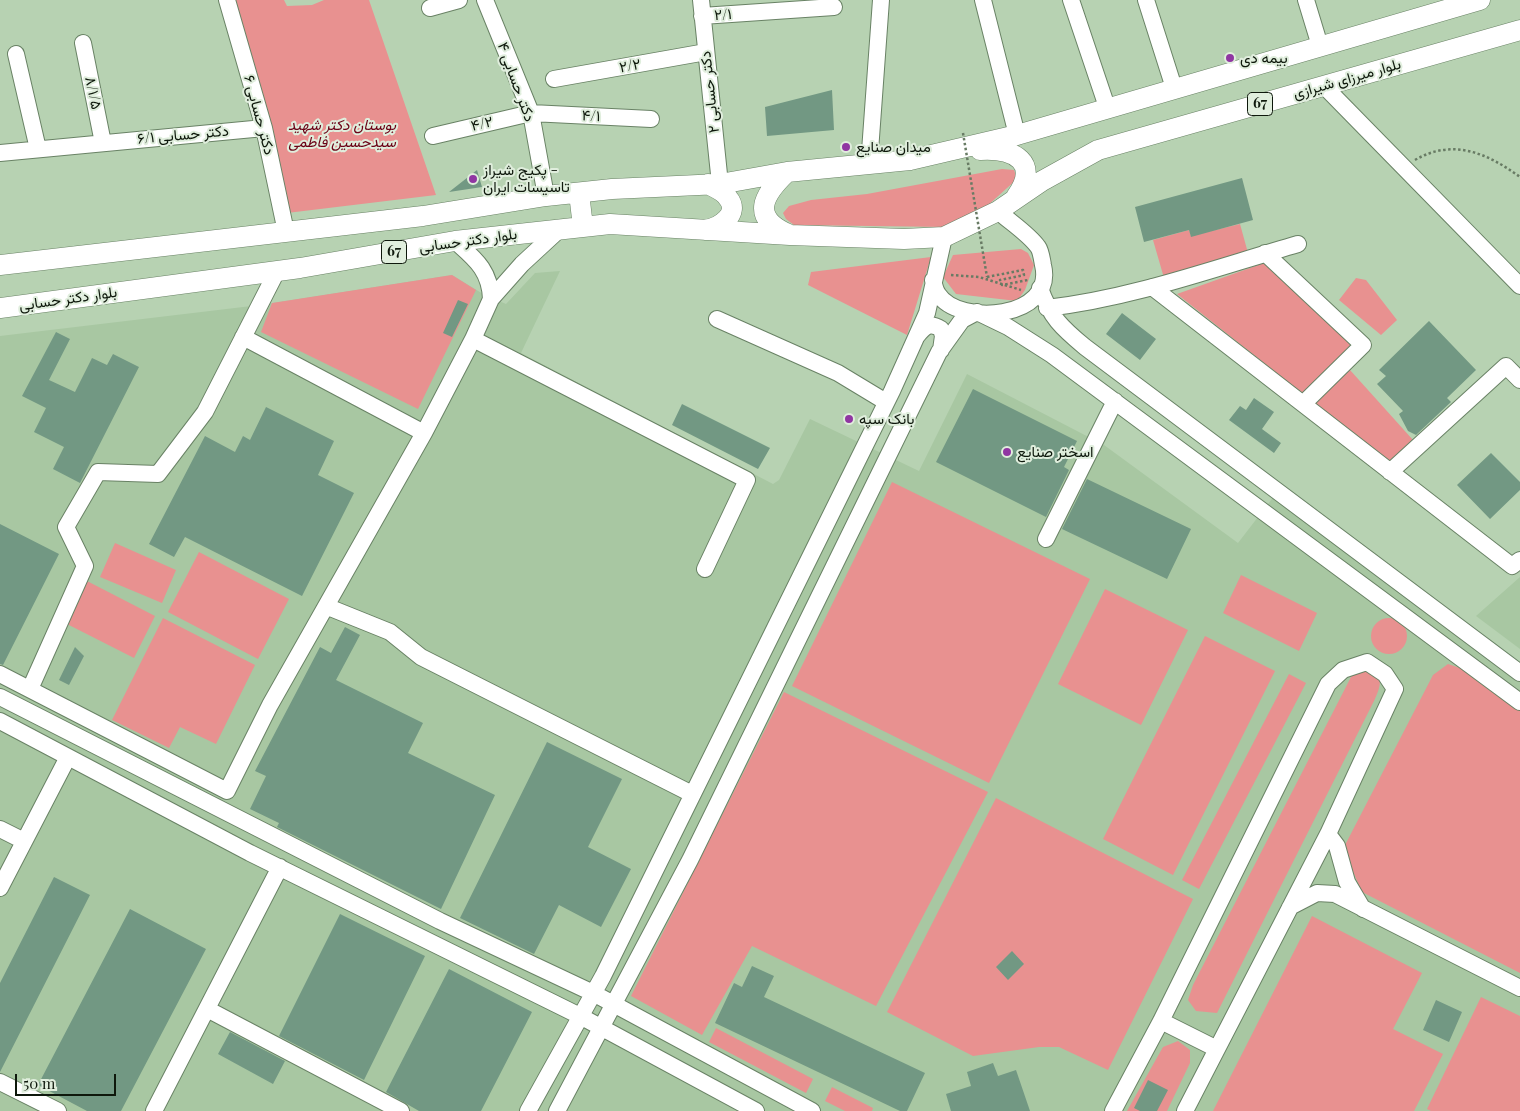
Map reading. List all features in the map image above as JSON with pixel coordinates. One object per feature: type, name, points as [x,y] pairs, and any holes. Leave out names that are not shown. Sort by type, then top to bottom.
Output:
[{"type":"main road","name":"67","points":[[714,184],[788,172],[910,160],[951,151],[1017,134],[1480,0]]},
{"type":"main road","name":"بلوار میرزای شیرازی","points":[[1005,207],[1042,180],[1098,150],[1520,30]]},
{"type":"main road","points":[[951,151],[993,149],[1011,154],[1026,165],[1028,174],[1024,186],[1005,207]]},
{"type":"main road","points":[[788,172],[771,187],[764,204],[766,217],[770,224],[790,235]]},
{"type":"main road","name":"بلوار دکتر حسابی","points":[[0,265],[423,216],[546,196],[714,184]]},
{"type":"main road","points":[[701,231],[722,224],[729,217],[731,202],[714,184]]},
{"type":"main road","points":[[579,193],[583,227]]},
{"type":"main road","name":"67","points":[[790,235],[904,240],[944,237],[1005,207]]},
{"type":"main road","name":"بلوار دکتر حسابی","points":[[0,308],[277,271],[455,241],[560,228],[610,224],[790,235]]},
{"type":"street","name":"۶ دکتر حسابی","points":[[227,0],[264,128],[286,232]]},
{"type":"street","points":[[430,8],[459,0]]},
{"type":"street","name":"دکتر حسابی ۴","points":[[485,0],[531,113],[546,196]]},
{"type":"street","points":[[869,165],[881,0]]},
{"type":"street","points":[[983,0],[1017,134]]},
{"type":"street","points":[[1071,0],[1107,108]]},
{"type":"street","points":[[1146,0],[1174,88]]},
{"type":"street","points":[[1306,0],[1320,46]]},
{"type":"street","name":"۲/۱","points":[[702,8],[834,7]]},
{"type":"street","name":"دکتر حسابی ۲","points":[[702,8],[714,184]]},
{"type":"street","name":"۸/۱/۵","points":[[83,43],[103,143]]},
{"type":"street","name":"۲/۲","points":[[554,80],[706,52]]},
{"type":"street","points":[[16,54],[38,149]]},
{"type":"street","points":[[1324,86],[1520,286]]},
{"type":"street","name":"۴/۱","points":[[531,113],[651,119]]},
{"type":"street","name":"۴/۲","points":[[432,136],[531,113]]},
{"type":"street","name":"۶/۱ دکتر حسابی","points":[[0,153],[264,128]]},
{"type":"street","points":[[1005,207],[1039,248],[1045,275],[1031,286]]},
{"type":"street","points":[[0,674],[227,791],[270,705],[328,607],[424,432],[491,299],[522,264],[560,228]]},
{"type":"street","points":[[528,1111],[592,993],[889,397],[926,313],[944,237]]},
{"type":"street","points":[[455,241],[486,272],[491,286],[491,299]]},
{"type":"street","points":[[1047,308],[1078,304],[1152,287],[1298,244]]},
{"type":"street","points":[[1265,253],[1363,346],[1303,404]]},
{"type":"street","points":[[30,689],[85,566],[66,527],[98,472],[158,474],[205,412],[277,271]]},
{"type":"street","points":[[934,276],[938,295],[953,307],[996,314],[1019,309],[1038,295],[1031,286]]},
{"type":"street","points":[[1031,286],[1056,321],[1085,347],[1520,673]]},
{"type":"street","points":[[1152,287],[1512,566],[1520,560]]},
{"type":"street","points":[[557,1111],[690,860],[941,350],[962,320],[977,312]]},
{"type":"street","points":[[977,312],[1008,327],[1052,355],[1520,702]]},
{"type":"street","points":[[717,319],[838,373],[902,405],[915,401]]},
{"type":"street","points":[[915,339],[924,328],[930,325],[936,326],[941,330],[943,336],[941,350]]},
{"type":"street","points":[[243,337],[424,432]]},
{"type":"street","points":[[473,338],[748,480],[705,569]]},
{"type":"street","points":[[1390,472],[1506,366],[1520,380]]},
{"type":"street","points":[[1046,539],[1115,401]]},
{"type":"street","points":[[328,607],[390,632],[421,657],[692,794]]},
{"type":"street","points":[[1113,1111],[1160,1021],[1328,684],[1343,670],[1367,662],[1384,674],[1395,688],[1328,834],[1185,1111]]},
{"type":"street","points":[[0,697],[440,921],[592,993],[812,1111]]},
{"type":"street","points":[[0,721],[280,867],[580,1016],[756,1111]]},
{"type":"street","points":[[0,888],[68,757]]},
{"type":"street","points":[[0,830],[24,841]]},
{"type":"street","points":[[1328,834],[1337,846],[1347,882],[1363,908]]},
{"type":"street","points":[[154,1111],[280,867]]},
{"type":"street","points":[[1290,907],[1317,893],[1335,894],[1520,988]]},
{"type":"street","points":[[207,1009],[401,1111]]},
{"type":"street","points":[[1160,1021],[1217,1050]]},
{"type":"street","points":[[0,1082],[58,1111]]},
{"type":"path","points":[[963,133],[987,277],[1023,270],[1024,275],[1000,280],[1002,285]]},
{"type":"path","points":[[1403,167],[1428,152],[1444,148],[1474,151],[1504,165],[1520,177]]},
{"type":"path","points":[[934,276],[979,277],[1002,285],[1031,286]]},
{"type":"path","points":[[1002,285],[1031,286]]},
{"type":"shaded area","points":[[560,271],[521,353],[773,484],[779,480],[810,419],[919,471],[967,374],[1104,445],[1238,543],[1278,491],[1520,663],[1520,1111],[0,1111],[0,336],[260,305],[452,275],[483,294],[506,304],[535,273]]},
{"type":"shaded area","points":[[1520,577],[1520,649],[1476,616]]},
{"type":"green space","name":"بوستان دکتر شهید سیدحسین فاطمی","points":[[284,0],[287,6],[312,5],[324,0],[369,0],[436,195],[287,213],[233,1]]},
{"type":"green space","points":[[1002,169],[1014,170],[1017,179],[986,207],[947,227],[794,225],[786,219],[783,213],[789,206],[811,200],[867,194]]},
{"type":"green space","points":[[1240,224],[1248,253],[1164,278],[1153,240],[1189,230],[1191,236]]},
{"type":"green space","points":[[1021,249],[1028,253],[1034,265],[1025,290],[1017,301],[956,294],[943,277],[953,255]]},
{"type":"green space","points":[[931,257],[907,335],[808,285],[811,272]]},
{"type":"green space","points":[[1264,263],[1354,346],[1303,394],[1177,294]]},
{"type":"green space","points":[[452,275],[476,290],[418,409],[261,332],[272,303]]},
{"type":"green space","points":[[1356,278],[1366,280],[1397,320],[1381,335],[1339,300]]},
{"type":"green space","points":[[1350,370],[1413,440],[1390,464],[1313,403]]},
{"type":"green space","points":[[892,482],[1090,579],[989,783],[792,686]]},
{"type":"green space","points":[[115,543],[176,570],[162,603],[100,577]]},
{"type":"green space","points":[[199,552],[289,599],[258,659],[168,612]]},
{"type":"green space","points":[[1241,575],[1317,613],[1299,651],[1223,613]]},
{"type":"green space","points":[[87,581],[155,616],[134,658],[65,623]]},
{"type":"green space","points":[[1105,589],[1188,630],[1141,725],[1058,684]]},
{"type":"green space","points":[[163,618],[255,665],[216,744],[180,727],[169,748],[112,720]]},
{"type":"green space","points":[[1389,618],[1396,619],[1402,623],[1406,629],[1406,643],[1402,649],[1396,653],[1389,654],[1382,653],[1376,649],[1372,643],[1371,636],[1372,629],[1376,623],[1382,619]]},
{"type":"green space","points":[[1205,636],[1275,671],[1173,875],[1103,839]]},
{"type":"green space","points":[[1448,664],[1466,670],[1520,710],[1520,973],[1362,892],[1343,849],[1433,675]]},
{"type":"green space","points":[[1357,669],[1372,672],[1379,678],[1379,687],[1374,701],[1217,1013],[1196,1011],[1188,1000],[1193,985],[1351,677]]},
{"type":"green space","points":[[1289,674],[1306,683],[1199,889],[1182,880]]},
{"type":"green space","points":[[784,692],[988,792],[876,1006],[752,946],[702,1035],[631,996]]},
{"type":"green space","points":[[996,798],[1193,899],[1108,1070],[1059,1047],[1039,1047],[973,1056],[887,1012]]},
{"type":"green space","points":[[1312,916],[1422,973],[1393,1029],[1443,1054],[1414,1111],[1213,1111]]},
{"type":"green space","points":[[1481,997],[1520,1016],[1520,1111],[1431,1111],[1427,1109]]},
{"type":"green space","points":[[716,1028],[813,1079],[806,1093],[709,1042]]},
{"type":"green space","points":[[1178,1041],[1190,1050],[1190,1063],[1167,1111],[1127,1111],[1163,1047]]},
{"type":"green space","points":[[832,1087],[873,1108],[872,1111],[845,1111],[825,1101]]},
{"type":"building","points":[[832,90],[834,130],[767,136],[765,107]]},
{"type":"building","name":"پکیج شیراز - تاسیسات ایران","points":[[477,170],[482,187],[449,192]]},
{"type":"building","points":[[1242,178],[1253,220],[1191,237],[1189,230],[1144,242],[1135,207]]},
{"type":"building","points":[[458,300],[468,304],[452,337],[443,333]]},
{"type":"building","points":[[1122,313],[1156,339],[1140,360],[1106,334]]},
{"type":"building","points":[[1429,321],[1476,370],[1447,398],[1451,402],[1416,435],[1408,431],[1399,414],[1403,411],[1377,384],[1386,376],[1379,370]]},
{"type":"building","points":[[56,332],[70,339],[49,380],[75,392],[92,358],[107,365],[113,354],[139,367],[80,483],[53,469],[64,447],[34,432],[46,408],[22,396]]},
{"type":"building","name":"اسختر صنایع","points":[[973,389],[1077,441],[1064,467],[1069,470],[1046,517],[936,462]]},
{"type":"building","points":[[1254,398],[1274,412],[1262,429],[1281,443],[1274,453],[1229,420],[1240,406],[1246,410]]},
{"type":"building","points":[[682,404],[770,448],[758,469],[672,425]]},
{"type":"building","points":[[266,407],[334,441],[318,475],[354,493],[302,596],[185,537],[174,557],[149,544],[205,436],[235,452],[243,436],[250,440]]},
{"type":"building","points":[[1491,453],[1520,482],[1520,490],[1490,519],[1457,485]]},
{"type":"building","points":[[1087,479],[1191,529],[1167,579],[1062,529]]},
{"type":"building","points":[[0,524],[59,554],[3,665],[0,664]]},
{"type":"building","points":[[345,627],[360,635],[336,680],[423,723],[408,753],[495,795],[441,909],[277,827],[279,823],[250,809],[266,776],[255,771],[320,647],[331,653]]},
{"type":"building","points":[[75,647],[84,656],[69,685],[59,680]]},
{"type":"building","points":[[547,742],[622,779],[588,847],[631,869],[601,927],[559,905],[534,954],[460,918]]},
{"type":"building","points":[[54,877],[90,895],[0,1072],[0,983]]},
{"type":"building","points":[[130,909],[206,949],[121,1111],[87,1111],[38,1085]]},
{"type":"building","points":[[340,914],[425,956],[364,1080],[279,1036]]},
{"type":"building","points":[[1012,951],[1024,964],[1008,980],[996,967]]},
{"type":"building","points":[[752,966],[774,976],[764,997],[925,1073],[907,1111],[900,1111],[715,1023],[734,983],[742,987]]},
{"type":"building","points":[[449,969],[532,1012],[481,1111],[419,1111],[386,1092]]},
{"type":"building","points":[[1436,1000],[1462,1012],[1449,1042],[1423,1030]]},
{"type":"building","points":[[230,1032],[285,1061],[273,1084],[218,1054]]},
{"type":"building","points":[[993,1063],[998,1076],[1016,1070],[1030,1111],[951,1111],[946,1094],[971,1086],[967,1072]]},
{"type":"building","points":[[1148,1080],[1168,1090],[1157,1111],[1140,1111],[1134,1108]]},
{"type":"place","name":"بیمه دی","points":[[1230,58]]},
{"type":"place","name":"میدان صنایع","points":[[846,147]]},
{"type":"place","name":"پکیج شیراز - تاسیسات ایران","points":[[473,179]]},
{"type":"place","name":"بانک سپه","points":[[849,419]]},
{"type":"place","name":"اسختر صنایع","points":[[1007,452]]}]
